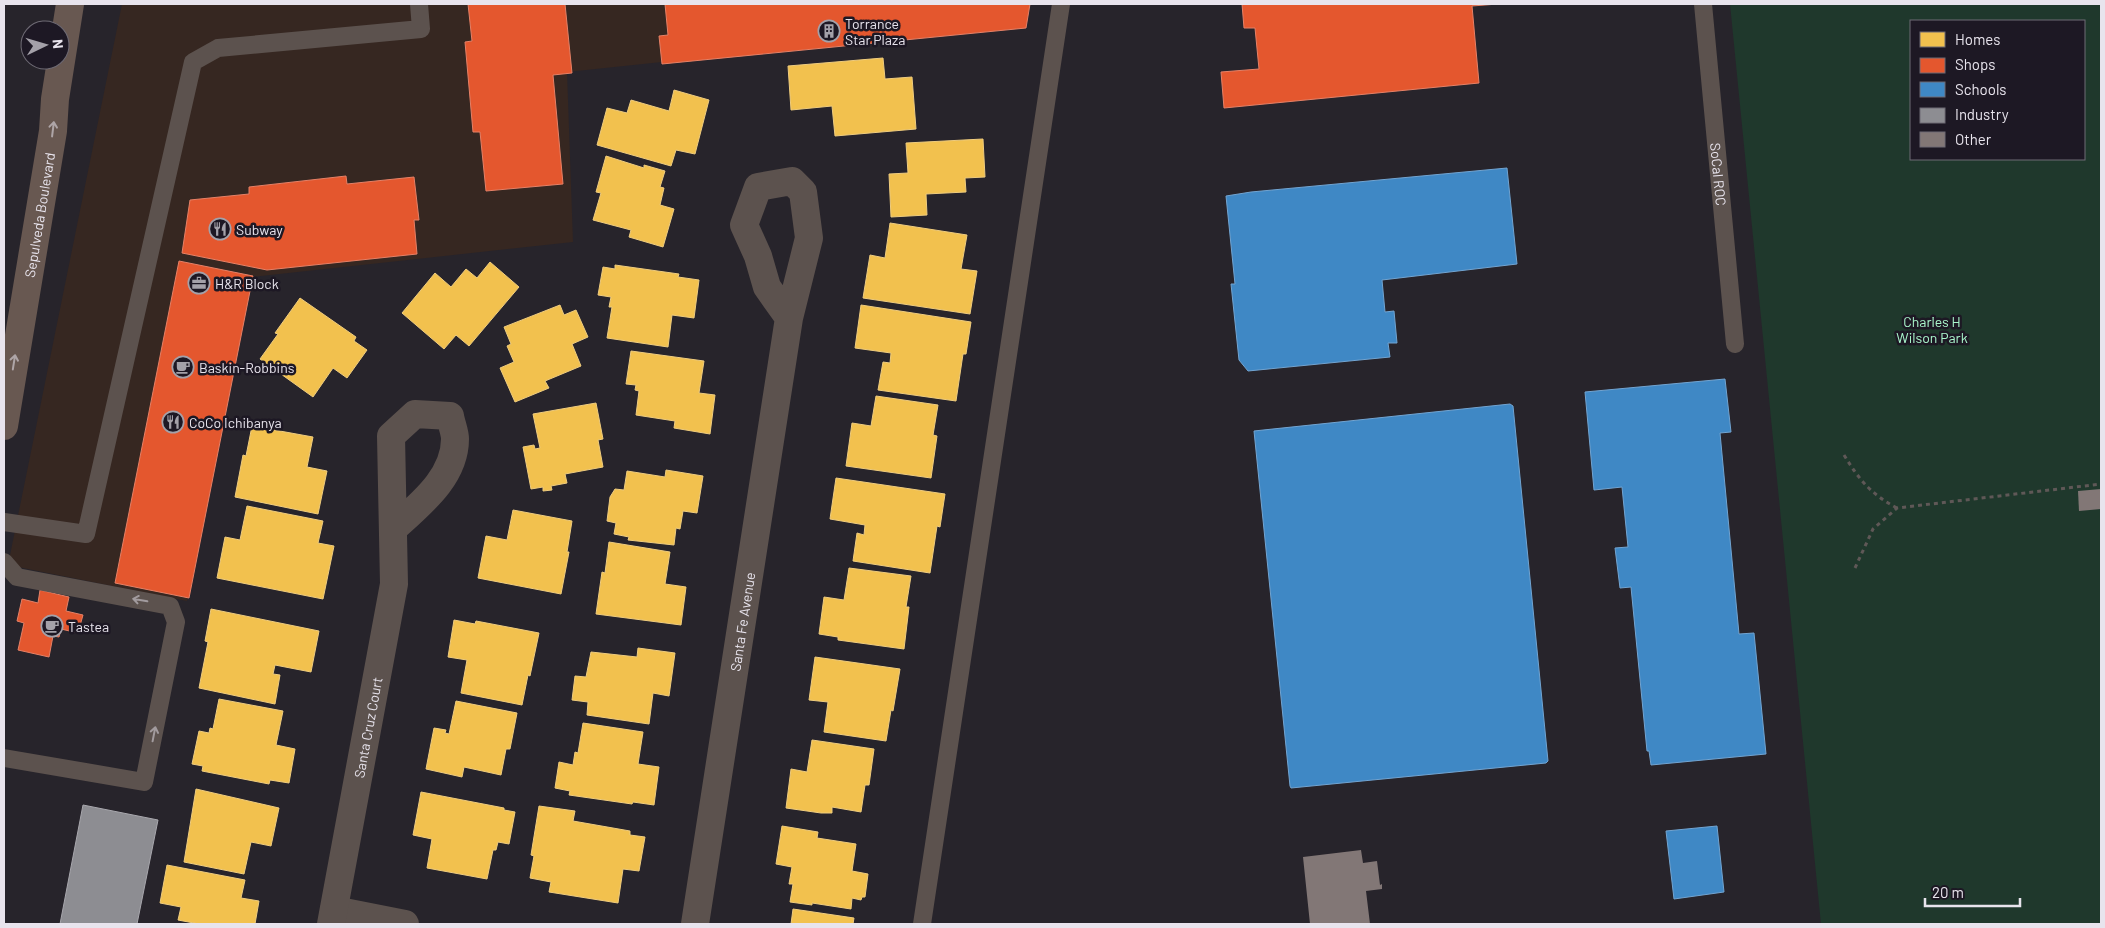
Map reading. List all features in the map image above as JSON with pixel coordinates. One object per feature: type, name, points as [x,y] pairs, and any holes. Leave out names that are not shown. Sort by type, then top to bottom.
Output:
[{"type":"main road","name":"Sepulveda Boulevard","points":[[4,426],[53,130],[55,99],[70,4]]},
{"type":"street","name":"Santa Fe Avenue","points":[[695,924],[789,318]]},
{"type":"street","name":"Santa Cruz Court","points":[[333,917],[394,584],[393,529]]},
{"type":"street","points":[[333,917],[406,924]]},
{"type":"lane","points":[[4,522],[86,534],[193,62],[218,48],[421,29],[419,4]]},
{"type":"lane","points":[[922,924],[1061,4]]},
{"type":"lane","name":"SoCal ROC","points":[[1703,4],[1735,344]]},
{"type":"lane","points":[[4,562],[17,577],[170,606],[176,622],[144,782],[4,758]]},
{"type":"path","points":[[1844,455],[1857,477],[1868,490],[1897,508]]},
{"type":"path","points":[[1855,568],[1872,529],[1897,508],[2101,484]]},
{"type":"shaded area","points":[[122,4],[1026,4],[1023,24],[567,72],[573,242],[251,277],[187,601],[8,565]]},
{"type":"green space","name":"Charles H Wilson Park","points":[[1730,4],[2101,4],[2101,924],[1821,924]]},
{"type":"building: Homes","points":[[883,58],[885,79],[912,77],[916,129],[835,136],[832,106],[791,110],[788,66]]},
{"type":"building: Homes","points":[[674,90],[709,100],[695,154],[676,150],[671,166],[597,145],[607,108],[627,113],[631,100],[669,111]]},
{"type":"building: Homes","points":[[983,139],[985,177],[965,178],[966,192],[926,194],[927,215],[891,217],[889,174],[908,173],[906,143]]},
{"type":"building: Homes","points":[[606,156],[644,168],[644,165],[665,171],[660,187],[664,188],[660,205],[674,209],[663,247],[629,237],[631,230],[593,220],[601,193],[596,192]]},
{"type":"building: Homes","points":[[890,223],[967,235],[961,269],[977,271],[970,314],[863,298],[870,255],[885,258]]},
{"type":"building: Homes","points":[[490,262],[519,287],[469,346],[456,335],[444,349],[402,313],[435,273],[451,287],[466,269],[477,278]]},
{"type":"building: Homes","points":[[615,265],[679,274],[678,277],[699,280],[694,318],[672,315],[668,347],[607,338],[612,307],[609,307],[611,297],[598,295],[603,267],[615,269]]},
{"type":"building: Homes","points":[[300,298],[356,337],[354,341],[367,350],[347,378],[333,368],[313,397],[260,359],[278,334],[275,333]]},
{"type":"building: Homes","points":[[560,305],[564,315],[576,310],[588,337],[572,344],[581,366],[545,381],[549,388],[515,402],[500,368],[514,362],[507,346],[511,344],[504,327]]},
{"type":"building: Homes","points":[[861,305],[971,322],[966,354],[963,354],[956,401],[878,390],[883,362],[890,363],[891,353],[855,348]]},
{"type":"building: Homes","points":[[631,351],[704,361],[699,393],[715,395],[710,434],[674,428],[675,421],[636,415],[639,391],[635,390],[636,385],[626,384]]},
{"type":"building: Homes","points":[[876,396],[938,405],[933,435],[937,436],[931,478],[846,466],[852,423],[871,426]]},
{"type":"building: Homes","points":[[596,403],[603,439],[598,440],[603,467],[565,474],[567,483],[551,486],[552,490],[543,491],[543,487],[531,489],[523,447],[534,445],[535,449],[540,448],[533,414]]},
{"type":"building: Homes","points":[[252,426],[313,437],[307,467],[327,471],[318,514],[235,497],[243,455],[246,456]]},
{"type":"building: Homes","points":[[666,470],[703,476],[697,513],[683,511],[680,529],[676,528],[674,545],[628,540],[629,537],[614,534],[616,523],[607,521],[610,497],[615,489],[624,490],[627,471],[665,477]]},
{"type":"building: Homes","points":[[836,478],[945,494],[940,527],[937,526],[930,573],[853,561],[857,533],[864,535],[865,525],[830,519]]},
{"type":"building: Homes","points":[[247,506],[323,521],[318,543],[334,546],[323,599],[217,578],[225,537],[240,540]]},
{"type":"building: Homes","points":[[513,510],[572,521],[567,552],[569,552],[561,594],[478,578],[486,536],[507,540]]},
{"type":"building: Homes","points":[[609,542],[670,552],[665,584],[686,587],[681,625],[596,614],[602,572],[605,573]]},
{"type":"building: Homes","points":[[849,568],[911,576],[906,607],[909,607],[904,649],[838,640],[838,637],[819,634],[824,597],[844,600]]},
{"type":"building: Homes","points":[[211,609],[319,631],[311,672],[275,665],[273,674],[280,675],[275,704],[199,688],[208,642],[205,641]]},
{"type":"building: Homes","points":[[454,620],[475,624],[476,621],[539,633],[522,705],[461,693],[467,660],[448,657]]},
{"type":"building: Homes","points":[[638,648],[675,653],[669,696],[653,693],[649,724],[587,715],[588,702],[572,700],[575,676],[586,677],[591,652],[637,657]]},
{"type":"building: Homes","points":[[815,657],[900,669],[886,741],[824,732],[828,702],[809,700]]},
{"type":"building: Homes","points":[[219,699],[283,711],[276,745],[295,749],[289,783],[270,780],[269,784],[202,771],[203,766],[192,764],[199,731],[209,733],[210,728],[213,729]]},
{"type":"building: Homes","points":[[456,701],[517,713],[510,749],[506,749],[501,775],[464,767],[462,777],[426,769],[434,728],[446,730],[445,733],[449,734]]},
{"type":"building: Homes","points":[[583,723],[643,732],[638,764],[659,767],[654,805],[633,802],[632,804],[569,795],[570,791],[555,788],[559,762],[573,765],[575,752],[578,753]]},
{"type":"building: Homes","points":[[812,740],[874,749],[869,785],[865,785],[861,812],[832,807],[832,813],[786,808],[791,769],[807,772]]},
{"type":"building: Homes","points":[[196,789],[279,808],[271,846],[251,842],[244,874],[184,862]]},
{"type":"building: Homes","points":[[421,792],[504,808],[504,810],[515,812],[509,844],[498,842],[496,850],[493,850],[487,879],[427,868],[432,839],[413,835]]},
{"type":"building: Homes","points":[[539,806],[575,811],[573,821],[630,831],[630,835],[645,837],[639,871],[623,869],[618,903],[549,892],[551,882],[530,878],[534,856],[531,855]]},
{"type":"building: Homes","points":[[782,826],[818,832],[817,838],[856,844],[852,871],[868,874],[865,897],[862,897],[861,900],[852,898],[851,909],[812,903],[812,905],[790,902],[793,884],[789,884],[792,867],[776,864]]},
{"type":"building: Homes","points":[[167,865],[245,880],[241,898],[259,901],[255,924],[199,924],[178,920],[181,907],[160,903]]},
{"type":"building: Homes","points":[[793,909],[854,918],[853,924],[791,924]]},
{"type":"building: Shops","points":[[468,4],[565,4],[572,73],[553,75],[563,184],[486,191],[480,132],[473,132],[465,42],[472,41]]},
{"type":"building: Shops","name":"Torrance Star Plaza","points":[[665,4],[1030,4],[1026,28],[662,64],[659,36],[668,35]]},
{"type":"building: Shops","points":[[1242,4],[1498,4],[1472,6],[1479,83],[1224,108],[1221,72],[1259,69],[1255,28],[1244,28]]},
{"type":"building: Shops","points":[[346,176],[347,184],[414,177],[419,220],[414,220],[417,254],[267,270],[182,253],[190,200],[249,194],[249,187]]},
{"type":"building: Shops","points":[[179,261],[253,276],[189,598],[115,583]]},
{"type":"building: Shops","name":"Tastea","points":[[40,590],[69,597],[66,611],[83,615],[78,633],[61,629],[59,637],[53,636],[49,657],[18,650],[24,623],[17,621],[22,599],[38,603]]},
{"type":"building: Schools","points":[[1507,168],[1517,264],[1382,280],[1385,312],[1394,311],[1397,343],[1388,343],[1390,357],[1248,371],[1239,360],[1231,284],[1235,284],[1226,196],[1251,192]]},
{"type":"building: Schools","points":[[1725,379],[1731,432],[1720,433],[1739,634],[1754,633],[1766,754],[1651,765],[1649,751],[1647,751],[1631,587],[1620,588],[1615,548],[1628,547],[1622,487],[1594,490],[1585,392]]},
{"type":"building: Schools","points":[[1510,404],[1513,406],[1548,761],[1546,763],[1291,788],[1254,431]]},
{"type":"building: Schools","points":[[1717,826],[1724,892],[1674,899],[1666,831]]},
{"type":"building: Industry","points":[[83,805],[158,820],[137,924],[60,924]]},
{"type":"building: Other","points":[[2101,489],[2101,509],[2079,511],[2078,491]]},
{"type":"building: Other","points":[[1361,850],[1363,863],[1377,861],[1380,885],[1382,884],[1382,889],[1366,891],[1370,924],[1310,924],[1303,857]]},
{"type":"place","name":"Torrance Star Plaza","points":[[829,31]]},
{"type":"place","name":"Subway","points":[[220,229]]},
{"type":"place","name":"H&R Block","points":[[199,283]]},
{"type":"place","name":"Baskin-Robbins","points":[[183,367]]},
{"type":"place","name":"CoCo Ichibanya","points":[[173,422]]},
{"type":"place","name":"Tastea","points":[[52,626]]}]
